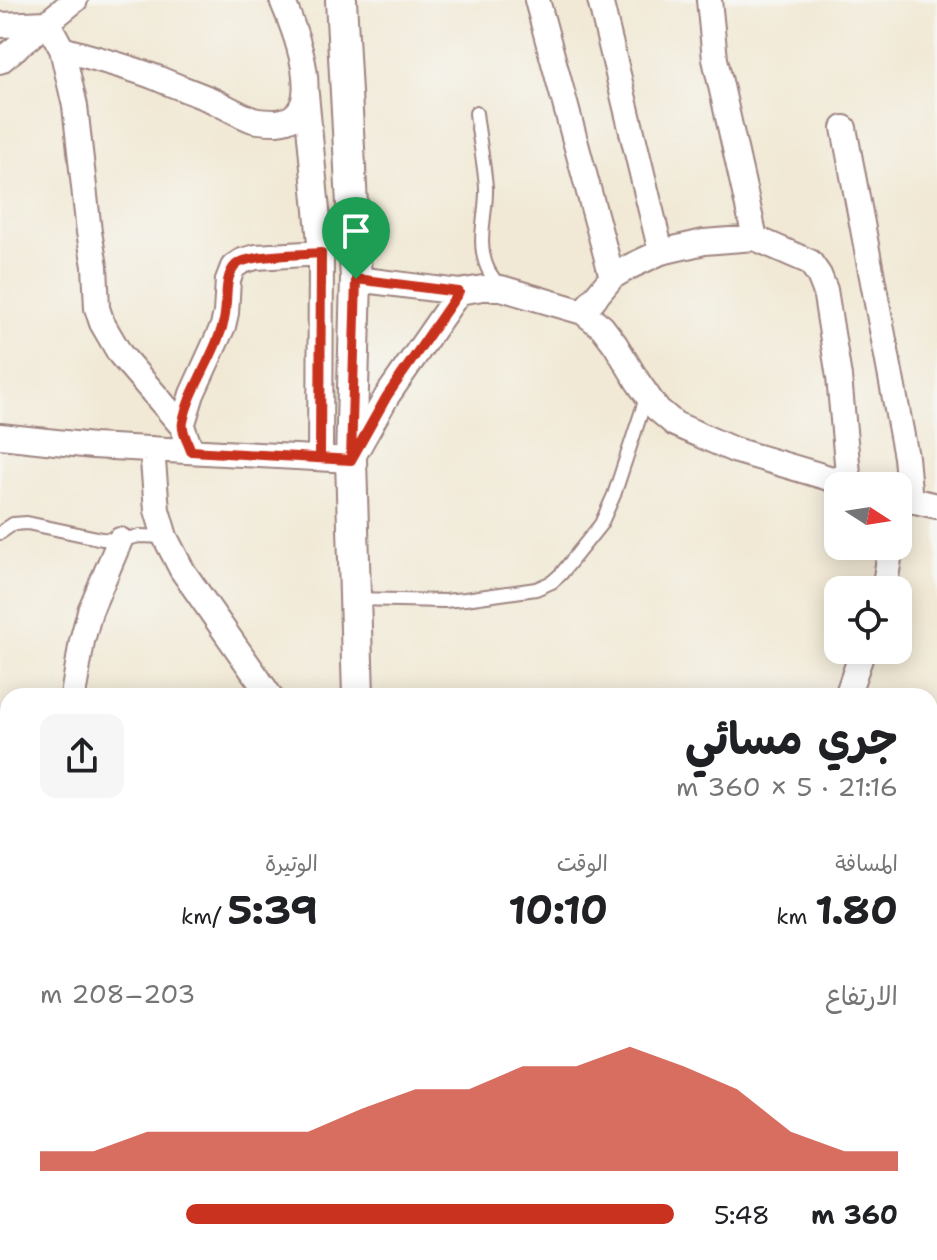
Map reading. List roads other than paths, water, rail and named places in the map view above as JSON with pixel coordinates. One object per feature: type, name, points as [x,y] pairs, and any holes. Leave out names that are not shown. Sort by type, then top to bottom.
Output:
[{"type":"street","points":[[0,61],[75,0]]},
{"type":"street","points":[[282,0],[299,45],[321,253],[320,458]]},
{"type":"street","points":[[341,0],[356,279],[351,460],[358,688]]},
{"type":"street","points":[[537,0],[612,277]]},
{"type":"street","points":[[600,0],[661,252]]},
{"type":"street","points":[[709,0],[715,59],[755,238]]},
{"type":"street","points":[[0,25],[48,23]]},
{"type":"street","points":[[48,23],[62,49],[75,106],[95,266],[97,308],[102,323],[127,363],[182,426],[191,451]]},
{"type":"street","points":[[62,49],[153,77],[265,122],[294,117],[306,94]]},
{"type":"street","points":[[844,128],[906,457],[905,472]]},
{"type":"street","points":[[583,312],[612,277],[629,267],[661,252],[704,242],[755,238],[810,262],[825,290],[850,472]]},
{"type":"street","points":[[182,426],[192,394],[223,326],[228,280],[233,267],[256,257],[321,253]]},
{"type":"street","points":[[356,279],[459,292],[501,288],[583,312],[602,327],[656,408],[675,424],[734,450],[824,477]]},
{"type":"street","points":[[351,460],[387,396],[459,292]]},
{"type":"street","points":[[0,436],[93,446],[351,460]]},
{"type":"street","points":[[152,449],[157,510],[165,537],[182,570],[264,688]]},
{"type":"street","points":[[912,501],[937,506]]},
{"type":"street","points":[[74,688],[90,611],[120,540]]},
{"type":"street","points":[[850,688],[858,664]]},
{"type":"lane","points":[[476,113],[486,188],[482,228],[484,257],[501,288]]},
{"type":"lane","points":[[355,599],[444,601],[536,589],[552,582],[601,524],[614,495],[647,395]]},
{"type":"lane","points":[[0,533],[13,524],[27,523],[102,539],[165,537]]}]
